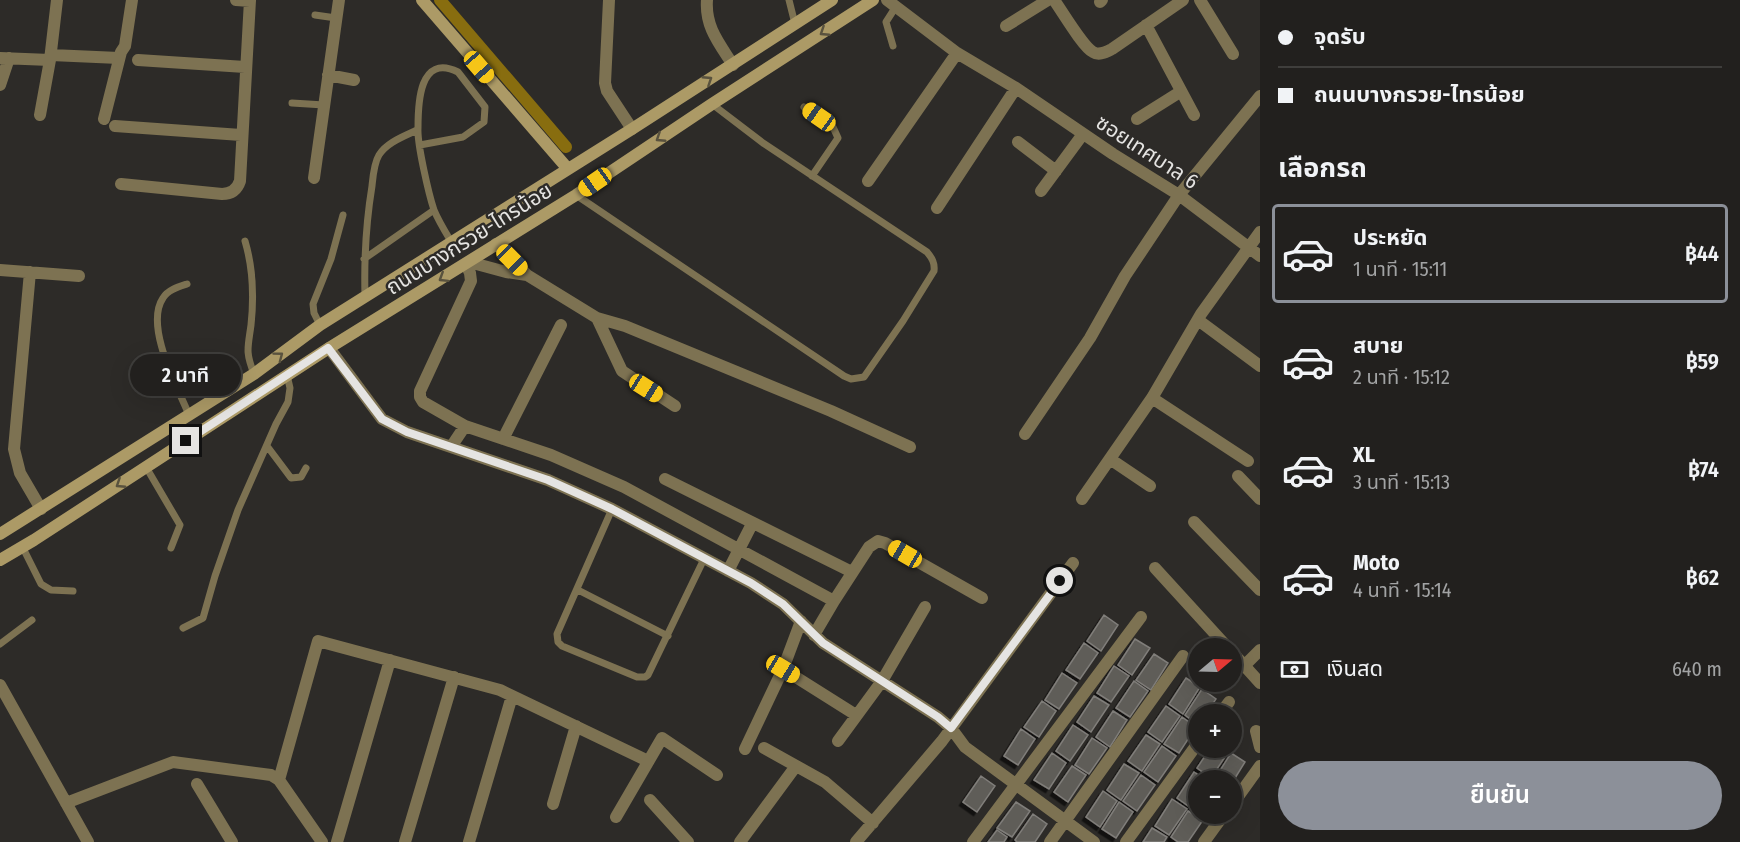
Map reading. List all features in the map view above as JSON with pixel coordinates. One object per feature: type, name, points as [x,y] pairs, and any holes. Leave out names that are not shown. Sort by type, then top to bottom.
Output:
[{"type":"main road","points":[[422,0],[568,169]]},
{"type":"main road","name":"ถนนบางกรวย-ไทรน้อย","points":[[0,560],[328,348],[576,195],[873,0]]},
{"type":"main road","name":"ถนนบางกรวย-ไทรน้อย","points":[[0,534],[254,375],[320,325],[633,129],[828,1]]},
{"type":"main road","points":[[766,42],[779,61]]},
{"type":"main road","points":[[71,489],[83,508]]},
{"type":"street","points":[[40,115],[57,0]]},
{"type":"street","points":[[104,119],[119,58],[125,46],[132,0]]},
{"type":"street","points":[[122,184],[228,194],[238,188],[250,0],[236,0]]},
{"type":"street","points":[[314,178],[339,0]]},
{"type":"street","points":[[609,0],[604,83],[633,129]]},
{"type":"street","points":[[707,0],[706,11],[709,26],[733,65]]},
{"type":"street","points":[[1006,26],[1048,0]]},
{"type":"street","points":[[1054,0],[1085,44],[1093,52],[1101,54],[1112,50],[1183,0]]},
{"type":"street","points":[[1200,0],[1233,54]]},
{"type":"street","name":"ซอยเทศบาล 6","points":[[891,4],[957,53],[1016,88],[1179,195],[1260,256]]},
{"type":"street","points":[[1146,25],[1194,115]]},
{"type":"street","points":[[868,181],[957,53]]},
{"type":"street","points":[[0,85],[4,58],[119,58]]},
{"type":"street","points":[[138,60],[245,67]]},
{"type":"street","points":[[328,75],[354,80]]},
{"type":"street","points":[[937,208],[1016,88]]},
{"type":"street","points":[[1137,119],[1180,92]]},
{"type":"street","points":[[1025,434],[1089,338],[1125,276],[1179,195],[1260,96]]},
{"type":"street","points":[[116,126],[241,135]]},
{"type":"street","points":[[1041,191],[1083,134]]},
{"type":"street","points":[[1018,141],[1056,171]]},
{"type":"street","points":[[1083,499],[1152,398],[1198,320],[1260,232]]},
{"type":"street","points":[[496,244],[527,275],[597,318],[625,326],[831,411],[910,447]]},
{"type":"street","points":[[527,275],[467,263],[471,281],[420,391],[423,402],[465,426],[551,455],[624,487],[834,601]]},
{"type":"street","points":[[0,270],[79,276]]},
{"type":"street","points":[[30,272],[14,449],[20,473],[41,509]]},
{"type":"street","points":[[597,318],[622,371],[675,406]]},
{"type":"street","points":[[1198,320],[1260,366]]},
{"type":"street","points":[[503,439],[561,325]]},
{"type":"street","points":[[328,348],[382,419],[407,432],[548,480],[612,509],[783,604],[814,635],[938,717],[951,728],[965,747],[1095,842]]},
{"type":"street","points":[[1152,398],[1248,461]]},
{"type":"street","points":[[451,447],[465,426]]},
{"type":"street","points":[[1110,459],[1150,486]]},
{"type":"street","points":[[1238,476],[1260,499]]},
{"type":"street","points":[[665,479],[852,572]]},
{"type":"street","points":[[1194,522],[1260,590]]},
{"type":"street","points":[[728,572],[752,524]]},
{"type":"street","points":[[814,635],[852,572],[872,543],[878,541],[982,598]]},
{"type":"street","points":[[856,842],[951,728],[1073,563]]},
{"type":"street","points":[[1155,568],[1219,638]]},
{"type":"street","points":[[838,741],[882,681],[926,607]]},
{"type":"street","points":[[973,842],[1141,617]]},
{"type":"street","points":[[745,749],[783,669],[801,621]]},
{"type":"street","points":[[279,780],[318,641],[500,690],[648,761]]},
{"type":"street","points":[[1244,666],[1260,650]]},
{"type":"street","points":[[1050,842],[1183,656]]},
{"type":"street","points":[[337,842],[390,660]]},
{"type":"street","points":[[1242,664],[1260,683]]},
{"type":"street","points":[[783,669],[856,715]]},
{"type":"street","points":[[405,842],[454,677]]},
{"type":"street","points":[[0,685],[88,842]]},
{"type":"street","points":[[469,842],[512,696]]},
{"type":"street","points":[[553,804],[576,726]]},
{"type":"street","points":[[1256,731],[1260,747]]},
{"type":"street","points":[[616,817],[662,738],[717,775]]},
{"type":"street","points":[[764,748],[825,782],[873,822]]},
{"type":"street","points":[[1126,842],[1188,757]]},
{"type":"street","points":[[66,803],[173,762],[271,775],[279,780],[322,842]]},
{"type":"street","points":[[740,842],[796,765]]},
{"type":"street","points":[[1242,791],[1260,766]]},
{"type":"street","points":[[197,784],[232,842]]},
{"type":"street","points":[[650,800],[688,842]]},
{"type":"street","points":[[1204,842],[1218,824]]},
{"type":"lane","points":[[789,0],[795,24]]},
{"type":"lane","points":[[891,4],[886,22],[893,46]]},
{"type":"lane","points":[[315,15],[336,18]]},
{"type":"lane","points":[[420,145],[463,137],[472,133],[484,122],[485,107],[458,72],[435,69],[426,77],[422,84],[417,130],[420,145],[434,210],[452,243]]},
{"type":"lane","points":[[292,103],[324,105]]},
{"type":"lane","points":[[576,195],[844,376],[856,379],[864,376],[903,321],[935,266],[927,252],[763,143],[712,104]]},
{"type":"lane","points":[[804,107],[833,127],[838,138],[812,176]]},
{"type":"lane","points":[[365,296],[366,222],[375,167],[379,155],[388,146],[417,130]]},
{"type":"lane","points":[[364,259],[434,210]]},
{"type":"lane","points":[[320,325],[314,313],[313,304],[331,259],[344,214]]},
{"type":"lane","points":[[245,241],[251,259],[252,278],[251,325],[247,351],[254,375]]},
{"type":"lane","points":[[187,284],[170,291],[163,297],[158,308],[162,350],[189,415]]},
{"type":"lane","points":[[183,628],[203,618],[238,510],[288,402],[290,388],[287,375]]},
{"type":"lane","points":[[267,446],[291,478],[301,477],[306,468]]},
{"type":"lane","points":[[146,467],[180,525],[171,548]]},
{"type":"lane","points":[[612,509],[558,634],[558,642],[562,646],[642,678],[648,675],[704,559]]},
{"type":"lane","points":[[22,546],[41,584],[51,590],[73,591]]},
{"type":"lane","points":[[578,590],[668,636]]},
{"type":"lane","points":[[0,644],[32,620]]},
{"type":"building","points":[[1104,615],[1118,625],[1101,651],[1087,641]]},
{"type":"building","points":[[1135,639],[1150,648],[1132,675],[1118,665]]},
{"type":"building","points":[[1084,643],[1098,653],[1080,679],[1066,670]]},
{"type":"building","points":[[1154,654],[1168,663],[1151,690],[1136,680]]},
{"type":"building","points":[[1114,666],[1129,676],[1111,702],[1097,693]]},
{"type":"building","points":[[1062,673],[1077,683],[1059,709],[1045,700]]},
{"type":"building","points":[[1186,678],[1188,679],[1188,692],[1197,692],[1183,714],[1169,704]]},
{"type":"building","points":[[1134,681],[1148,691],[1130,717],[1116,708]]},
{"type":"building","points":[[1200,692],[1206,692],[1216,699],[1213,704],[1192,704]]},
{"type":"building","points":[[1094,696],[1109,705],[1091,732],[1077,722]]},
{"type":"building","points":[[1042,701],[1056,711],[1039,737],[1024,727]]},
{"type":"building","points":[[1166,706],[1180,716],[1162,742],[1148,732]]},
{"type":"building","points":[[1113,711],[1127,720],[1110,747],[1096,737]]},
{"type":"building","points":[[1182,717],[1188,721],[1188,739],[1179,753],[1164,744]]},
{"type":"building","points":[[1073,725],[1088,735],[1070,761],[1056,751]]},
{"type":"building","points":[[1021,729],[1035,739],[1018,765],[1004,756]]},
{"type":"building","points":[[1146,735],[1160,744],[1142,771],[1128,761]]},
{"type":"building","points":[[1092,738],[1107,748],[1089,774],[1075,765]]},
{"type":"building","points":[[1162,746],[1176,756],[1158,782],[1144,772]]},
{"type":"building","points":[[1052,753],[1066,763],[1049,789],[1034,780]]},
{"type":"building","points":[[1204,758],[1224,758],[1216,770],[1197,768]]},
{"type":"building","points":[[1228,758],[1239,758],[1245,762],[1240,770],[1220,770]]},
{"type":"building","points":[[1124,764],[1139,773],[1121,800],[1107,790]]},
{"type":"building","points":[[1072,766],[1086,775],[1068,802],[1054,792]]},
{"type":"building","points":[[1141,775],[1155,785],[1137,811],[1123,801]]},
{"type":"building","points":[[981,776],[995,786],[977,812],[963,802]]},
{"type":"building","points":[[1188,781],[1188,806],[1177,798]]},
{"type":"building","points":[[1103,791],[1117,801],[1100,827],[1086,817]]},
{"type":"building","points":[[1172,799],[1187,809],[1169,835],[1155,826]]},
{"type":"building","points":[[1016,802],[1030,811],[1012,837],[997,828]]},
{"type":"building","points":[[1119,802],[1133,812],[1116,838],[1102,829]]},
{"type":"building","points":[[1188,811],[1188,824],[1200,824],[1188,842],[1178,842],[1171,837]]},
{"type":"building","points":[[1033,814],[1047,824],[1035,842],[1017,842],[1015,840]]},
{"type":"building","points":[[1152,828],[1167,837],[1164,842],[1143,842]]},
{"type":"building","points":[[997,830],[1007,837],[1004,842],[988,842]]},
{"type":"waterway","points":[[440,0],[566,147]]},
{"type":"route","points":[[186,441],[328,348],[382,419],[407,432],[548,480],[612,509],[751,583],[783,604],[823,643],[938,717],[951,728],[1060,581]]}]
